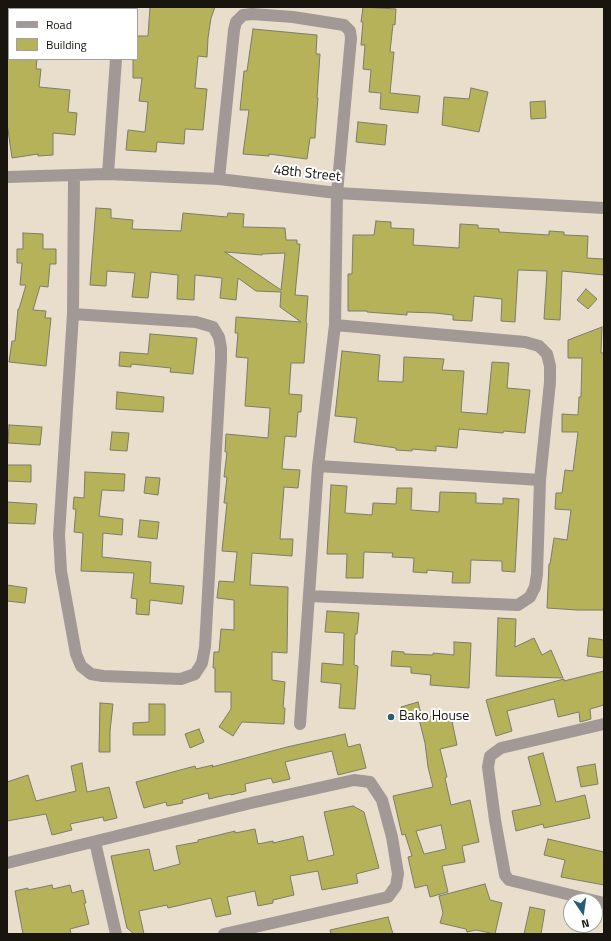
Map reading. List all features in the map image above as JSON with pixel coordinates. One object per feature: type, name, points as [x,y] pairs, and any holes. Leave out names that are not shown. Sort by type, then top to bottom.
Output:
[{"type":"street","points":[[219,179],[236,22],[243,15],[252,14],[293,17],[344,25],[350,31],[351,38],[337,193],[334,325],[318,466],[300,724]]},
{"type":"street","points":[[108,174],[116,60]]},
{"type":"street","name":"48th Street","points":[[7,177],[108,174],[219,179],[337,193],[604,208]]},
{"type":"street","points":[[73,314],[196,322],[213,327],[219,337],[221,360],[205,647],[202,662],[195,674],[181,679],[103,676],[91,674],[81,666],[76,654],[61,571],[59,535],[73,314],[74,175]]},
{"type":"street","points":[[309,596],[518,605],[530,597],[535,587],[540,480],[550,382],[550,366],[547,354],[540,346],[525,342],[334,325]]},
{"type":"street","points":[[318,466],[540,480]]},
{"type":"street","points":[[604,724],[501,748],[490,756],[488,767],[495,820],[505,875],[510,880],[604,903]]},
{"type":"street","points":[[7,863],[244,805],[354,780],[370,782],[382,800],[392,837],[398,874],[396,886],[388,897],[224,934]]},
{"type":"street","points":[[95,842],[116,934]]},
{"type":"building","points":[[150,7],[215,7],[211,18],[207,57],[198,56],[195,88],[207,89],[203,130],[185,129],[184,144],[157,142],[156,152],[126,150],[128,130],[145,132],[148,102],[139,101],[142,78],[133,78],[133,60],[138,60],[138,36],[148,36]]},
{"type":"building","points":[[363,7],[396,9],[395,25],[393,24],[390,52],[394,52],[390,93],[420,96],[418,113],[380,109],[381,93],[369,92],[371,70],[363,69],[365,45],[361,45],[363,22],[361,22]]},
{"type":"building","points":[[253,29],[317,35],[316,54],[320,54],[315,138],[310,138],[307,159],[269,154],[269,156],[243,154],[249,110],[240,110],[244,71],[247,71]]},
{"type":"building","points":[[7,59],[37,60],[36,69],[41,69],[39,87],[70,90],[68,112],[77,113],[75,135],[53,133],[53,155],[38,156],[38,154],[12,158],[7,123]]},
{"type":"building","points":[[471,88],[488,92],[479,132],[442,125],[444,97],[469,99]]},
{"type":"building","points":[[545,101],[546,118],[531,119],[530,102]]},
{"type":"building","points":[[358,122],[387,125],[385,145],[356,142]]},
{"type":"building","points":[[96,208],[111,209],[111,218],[133,220],[132,229],[181,231],[183,213],[227,217],[228,213],[244,214],[243,227],[285,228],[286,240],[297,240],[297,244],[300,244],[295,295],[308,296],[307,323],[304,363],[291,363],[289,394],[302,395],[301,412],[298,412],[296,437],[285,436],[282,469],[300,470],[298,488],[284,487],[280,539],[293,539],[292,556],[252,553],[250,585],[288,587],[287,653],[272,652],[272,680],[285,682],[283,708],[285,708],[284,724],[242,722],[233,736],[219,727],[231,709],[231,692],[215,692],[215,668],[213,668],[214,652],[219,652],[221,629],[234,630],[234,600],[217,598],[219,581],[234,582],[237,552],[222,551],[227,503],[224,503],[227,477],[224,477],[227,452],[225,452],[226,434],[268,438],[270,409],[245,406],[248,358],[236,357],[238,333],[235,333],[236,317],[301,322],[280,307],[281,292],[256,291],[238,278],[236,300],[220,298],[222,278],[195,275],[194,300],[177,299],[178,275],[151,272],[148,298],[132,297],[135,273],[107,271],[106,286],[90,285]],"holes":[[[225,252],[262,255],[285,253],[281,290]]]},
{"type":"building","points":[[376,221],[391,222],[391,228],[414,229],[413,245],[459,248],[460,224],[478,225],[478,228],[499,229],[499,232],[549,235],[549,231],[564,232],[564,235],[588,236],[587,258],[604,259],[604,275],[562,271],[560,320],[544,319],[547,271],[518,270],[515,322],[501,321],[502,299],[474,296],[472,321],[453,320],[453,315],[435,313],[407,312],[407,315],[367,311],[348,311],[348,274],[352,274],[353,235],[374,235]]},
{"type":"building","points":[[23,233],[43,234],[43,249],[56,249],[56,264],[50,264],[48,287],[40,286],[33,310],[46,311],[45,318],[51,318],[46,366],[9,362],[12,341],[15,341],[18,309],[26,285],[20,285],[22,263],[17,263],[17,249],[23,249]]},
{"type":"building","points":[[586,289],[597,299],[588,309],[577,300]]},
{"type":"building","points":[[602,327],[601,353],[604,353],[604,610],[547,608],[549,564],[554,538],[567,540],[571,510],[555,509],[556,493],[562,493],[565,470],[573,471],[578,432],[562,432],[562,414],[578,415],[579,397],[581,397],[582,358],[568,358],[568,340]]},
{"type":"building","points":[[150,334],[197,338],[193,374],[170,372],[171,368],[131,364],[131,367],[119,366],[120,352],[148,354]]},
{"type":"building","points":[[342,351],[380,355],[378,381],[403,382],[404,357],[444,359],[442,370],[464,371],[461,412],[487,414],[492,362],[509,363],[507,388],[530,390],[525,433],[504,431],[503,433],[459,429],[457,448],[436,446],[436,451],[412,449],[412,451],[396,450],[396,448],[354,442],[357,418],[335,416]]},
{"type":"building","points":[[117,392],[164,397],[163,412],[116,409]]},
{"type":"building","points":[[9,425],[42,427],[40,445],[8,443]]},
{"type":"building","points":[[112,432],[129,433],[127,451],[110,450]]},
{"type":"building","points":[[7,465],[31,465],[31,482],[7,481]]},
{"type":"building","points":[[85,472],[125,474],[124,491],[102,490],[99,516],[123,519],[122,535],[103,533],[102,557],[151,562],[150,583],[184,586],[182,604],[150,600],[149,615],[136,614],[137,599],[131,598],[134,573],[81,571],[83,533],[74,532],[76,509],[73,509],[74,497],[84,498]]},
{"type":"building","points":[[146,477],[160,478],[158,495],[144,493]]},
{"type":"building","points":[[331,485],[347,486],[345,513],[372,515],[373,503],[396,504],[397,488],[412,488],[411,510],[439,512],[440,492],[476,493],[476,503],[503,504],[503,498],[519,499],[515,572],[502,571],[502,561],[471,560],[470,583],[452,583],[453,572],[427,570],[427,573],[413,572],[414,558],[392,557],[393,553],[364,552],[363,578],[346,578],[347,554],[327,554]]},
{"type":"building","points":[[7,502],[37,504],[35,524],[7,523]]},
{"type":"building","points":[[140,520],[159,522],[157,539],[138,537]]},
{"type":"building","points":[[7,585],[27,588],[25,603],[7,601]]},
{"type":"building","points":[[327,611],[359,613],[357,634],[355,634],[354,665],[358,666],[355,709],[339,708],[341,684],[321,682],[322,663],[343,665],[344,633],[325,632]]},
{"type":"building","points":[[498,618],[516,619],[515,647],[534,638],[542,655],[551,650],[563,678],[496,676]]},
{"type":"building","points":[[589,638],[604,640],[604,658],[587,656]]},
{"type":"building","points":[[454,642],[471,643],[469,688],[430,685],[431,675],[411,673],[411,667],[391,666],[392,651],[404,652],[404,654],[433,655],[433,653],[454,655]]},
{"type":"building","points":[[604,671],[604,705],[590,709],[591,719],[580,722],[579,712],[558,717],[554,699],[507,711],[512,731],[496,736],[486,700],[564,679],[564,681]]},
{"type":"building","points":[[418,702],[421,714],[404,719],[401,707]]},
{"type":"building","points":[[100,703],[113,704],[110,731],[110,752],[99,752]]},
{"type":"building","points":[[149,704],[165,704],[165,735],[133,735],[133,723],[149,722]]},
{"type":"building","points":[[450,712],[457,745],[440,749],[447,777],[445,778],[451,805],[470,800],[479,842],[462,846],[465,862],[442,866],[448,892],[430,897],[427,885],[415,888],[408,857],[412,856],[405,834],[402,835],[393,796],[433,787],[419,719]],"holes":[[[441,825],[446,849],[424,854],[416,831]]]},
{"type":"building","points":[[199,729],[204,742],[190,748],[185,734]]},
{"type":"building","points":[[345,734],[348,747],[360,744],[366,768],[338,775],[332,751],[285,762],[290,779],[273,783],[271,778],[245,784],[246,791],[231,795],[209,799],[208,793],[182,800],[183,803],[167,806],[166,802],[144,808],[136,782],[195,766],[196,769],[213,765],[212,767],[287,747]]},
{"type":"building","points":[[543,753],[556,802],[585,795],[590,818],[544,828],[543,824],[516,831],[512,811],[541,805],[528,757]]},
{"type":"building","points":[[82,763],[87,792],[109,787],[117,818],[104,821],[103,817],[70,824],[72,830],[52,835],[46,814],[7,821],[7,782],[28,775],[36,801],[76,791],[71,766]]},
{"type":"building","points":[[595,764],[598,784],[581,787],[577,767]]},
{"type":"building","points":[[353,806],[364,812],[379,868],[356,874],[358,883],[322,890],[318,871],[290,876],[294,895],[273,900],[273,903],[258,906],[255,891],[227,897],[231,914],[216,917],[211,898],[168,908],[167,905],[139,911],[144,934],[134,934],[127,928],[111,856],[149,849],[154,871],[180,864],[176,846],[198,842],[198,840],[235,831],[235,833],[255,829],[258,844],[273,841],[273,843],[303,836],[308,861],[334,855],[324,812]]},
{"type":"building","points":[[548,839],[604,852],[604,885],[561,877],[565,860],[544,855]]},
{"type":"building","points":[[485,884],[490,900],[502,903],[495,934],[476,930],[467,932],[466,929],[440,923],[443,913],[439,896]]},
{"type":"building","points":[[52,885],[53,889],[70,885],[72,893],[83,890],[86,903],[84,903],[89,924],[70,929],[71,934],[23,934],[15,891]]},
{"type":"building","points":[[530,907],[545,910],[541,934],[524,934]]},
{"type":"building","points":[[388,917],[393,934],[331,934],[330,930]]},
{"type":"place","name":"Bako House","points":[[391,717]]}]
